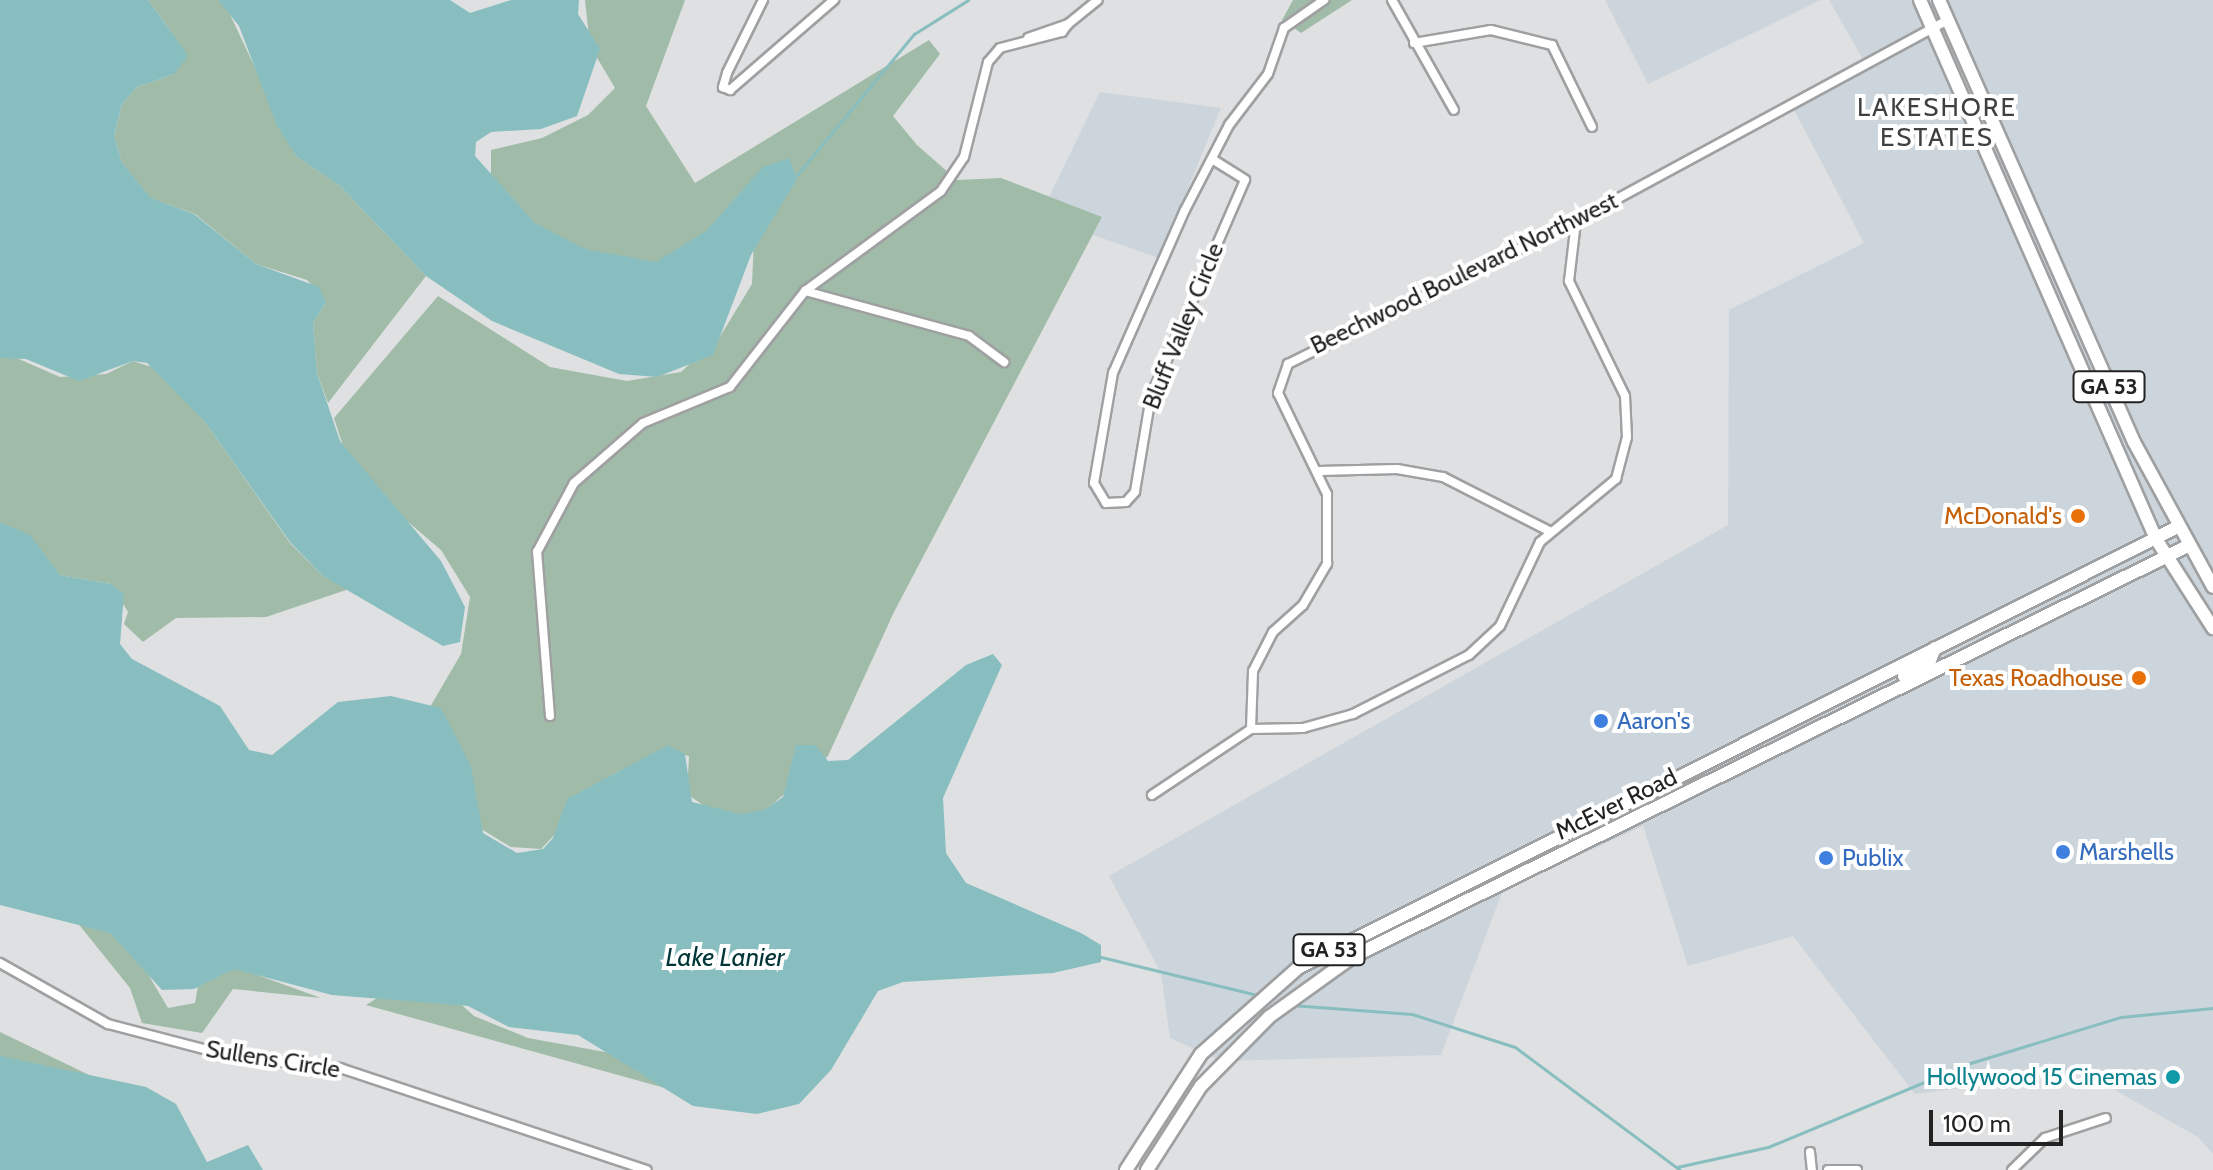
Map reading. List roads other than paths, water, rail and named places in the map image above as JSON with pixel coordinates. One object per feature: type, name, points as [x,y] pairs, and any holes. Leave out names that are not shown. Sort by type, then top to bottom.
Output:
[{"type":"main road","name":"GA 53","points":[[1920,0],[2156,539]]},
{"type":"main road","name":"GA 53","points":[[1939,0],[2023,190],[2188,546]]},
{"type":"main road","points":[[2006,198],[2023,190]]},
{"type":"main road","name":"McEver Road","points":[[1126,1170],[1201,1054],[1298,968],[2178,527]]},
{"type":"main road","points":[[2156,539],[2213,628]]},
{"type":"main road","points":[[2188,546],[2213,587]]},
{"type":"main road","name":"McEver Road","points":[[1147,1170],[1201,1086],[1308,985],[1833,719],[2188,546]]},
{"type":"main road","points":[[1833,719],[1925,664],[1935,648]]},
{"type":"street","points":[[763,0],[727,73],[723,87],[730,90],[834,0]]},
{"type":"street","points":[[550,716],[534,578],[554,514],[574,483],[628,433],[730,387],[805,291],[941,191],[964,157],[988,62],[1000,48],[1068,24],[1098,0]]},
{"type":"street","name":"Bluff Valley Circle","points":[[1212,159],[1245,180],[1151,396],[1135,492],[1126,502],[1106,503],[1094,483],[1113,373],[1212,159],[1268,74],[1284,28],[1324,0]]},
{"type":"street","points":[[1392,0],[1454,110]]},
{"type":"street","name":"Beechwood Boulevard Northwest","points":[[1251,729],[1253,671],[1273,632],[1303,605],[1327,564],[1329,515],[1319,471],[1281,405],[1279,382],[1288,364],[1576,221],[1932,25],[1947,20]]},
{"type":"street","points":[[1414,43],[1491,30],[1552,45],[1592,127]]},
{"type":"street","points":[[1152,795],[1251,729],[1330,721],[1454,665],[1500,626],[1531,556],[1551,532],[1604,495],[1627,437],[1613,364],[1569,281],[1576,221]]},
{"type":"street","points":[[805,291],[969,336],[1004,362]]},
{"type":"street","points":[[1319,471],[1431,474],[1551,532]]},
{"type":"street","name":"Sullens Circle","points":[[0,963],[108,1024],[231,1056],[340,1068],[646,1170]]},
{"type":"street","points":[[2012,1170],[2045,1138],[2106,1118]]},
{"type":"street","points":[[1810,1152],[1812,1170]]},
{"type":"street","points":[[1828,1170],[1857,1170]]},
{"type":"water","points":[[0,0],[148,0],[173,34],[188,56],[174,74],[137,87],[122,104],[114,136],[122,163],[151,198],[194,214],[256,264],[319,287],[326,302],[313,323],[317,373],[340,441],[441,561],[465,607],[460,642],[443,646],[323,576],[290,542],[205,422],[147,363],[133,361],[79,381],[26,359],[0,358]]},
{"type":"water","points":[[218,0],[450,0],[470,13],[511,0],[579,0],[578,14],[600,49],[577,116],[541,129],[491,132],[476,142],[475,156],[535,223],[585,249],[656,262],[706,231],[763,167],[789,158],[797,179],[751,255],[713,355],[657,377],[619,374],[492,321],[426,276],[340,186],[297,157],[277,126],[239,26]]},
{"type":"water","name":"Lake Lanier","points":[[0,522],[30,535],[60,575],[111,584],[124,594],[120,644],[132,659],[220,706],[249,750],[272,755],[338,702],[391,696],[441,708],[471,766],[483,833],[517,853],[543,849],[553,838],[567,799],[668,745],[685,754],[692,802],[741,814],[766,809],[783,797],[796,745],[815,745],[828,761],[848,760],[966,665],[993,654],[1002,665],[943,798],[946,853],[966,883],[1081,933],[1101,945],[1101,962],[1053,973],[903,982],[878,991],[831,1070],[799,1104],[757,1114],[693,1106],[578,1035],[509,1027],[468,1006],[332,995],[234,969],[194,989],[162,990],[110,933],[0,905]]},
{"type":"water","points":[[0,1056],[146,1087],[176,1104],[207,1162],[248,1145],[263,1170],[0,1170]]},
{"type":"waterway","points":[[796,176],[914,34],[968,0]]},
{"type":"waterway","points":[[1101,957],[1261,996]]},
{"type":"waterway","points":[[1291,1005],[1412,1014],[1515,1047],[1680,1170]]},
{"type":"waterway","points":[[1677,1167],[1768,1147],[1967,1064],[2121,1017],[2213,1008]]},
{"type":"place","name":"McDonald's","points":[[2078,516]]},
{"type":"place","name":"Texas Roadhouse","points":[[2139,678]]},
{"type":"place","name":"Aaron's","points":[[1601,721]]},
{"type":"place","name":"Marshells","points":[[2063,852]]},
{"type":"place","name":"Publix","points":[[1826,858]]},
{"type":"place","name":"Hollywood 15 Cinemas","points":[[2173,1077]]},
{"type":"district","name":"LAKESHORE ESTATES","points":[[1937,123]]}]
